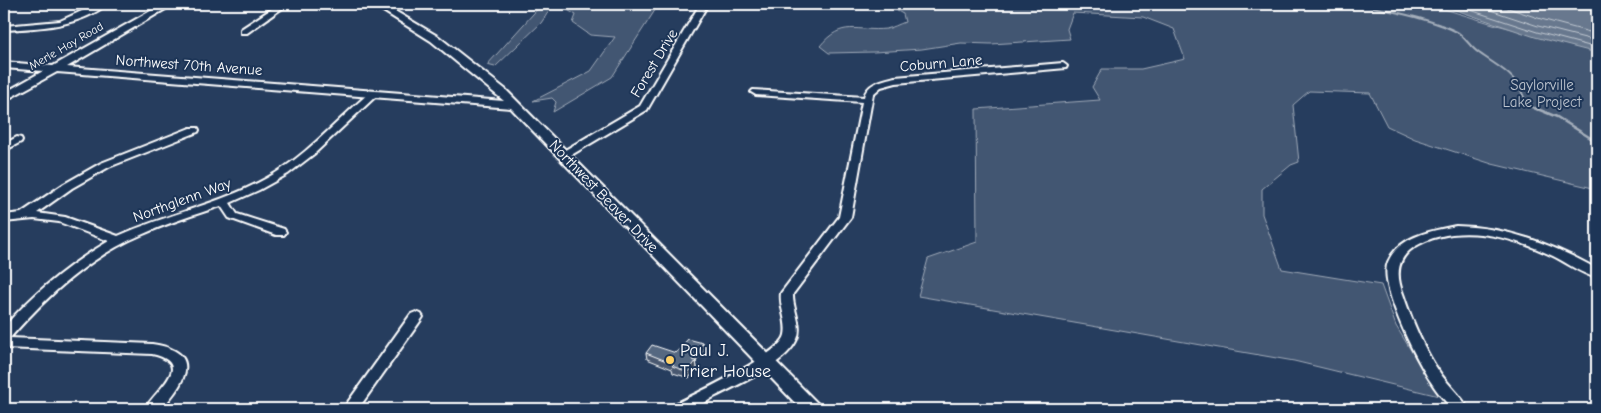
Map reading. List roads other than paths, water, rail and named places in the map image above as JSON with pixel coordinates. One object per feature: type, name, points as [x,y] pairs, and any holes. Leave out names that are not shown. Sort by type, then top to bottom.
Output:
[{"type":"main road","name":"Merle Hay Road","points":[[4,98],[169,4]]},
{"type":"main road","name":"Northwest Beaver Drive","points":[[377,4],[435,39],[515,105],[812,409]]},
{"type":"main road","name":"Northwest 70th Avenue","points":[[4,65],[515,105]]},
{"type":"main road","name":"Northwest 70th Avenue","points":[[4,72],[347,95],[372,95]]},
{"type":"street","points":[[4,28],[61,23],[103,4]]},
{"type":"street","points":[[244,32],[284,4]]},
{"type":"street","name":"Forest Drive","points":[[564,155],[644,108],[704,4]]},
{"type":"street","name":"Coburn Lane","points":[[867,100],[868,93],[872,89],[895,80],[1063,66]]},
{"type":"street","points":[[678,409],[783,350],[791,338],[792,326],[785,301],[790,286],[839,227],[845,217],[867,100],[756,92]]},
{"type":"street","name":"Northglenn Way","points":[[4,336],[35,302],[85,261],[120,241],[259,186],[284,172],[372,95]]},
{"type":"street","points":[[25,216],[68,186],[105,165],[194,130]]},
{"type":"street","points":[[4,148],[17,140]]},
{"type":"street","points":[[223,201],[233,216],[280,232]]},
{"type":"street","points":[[4,218],[25,216],[61,219],[120,241]]},
{"type":"street","points":[[1461,409],[1444,391],[1424,362],[1394,285],[1393,264],[1403,249],[1436,232],[1450,230],[1485,232],[1533,243],[1597,274]]},
{"type":"street","points":[[350,409],[416,317]]},
{"type":"street","points":[[4,343],[152,349],[171,354],[177,359],[179,366],[178,374],[174,384],[152,409]]},
{"type":"water","points":[[1438,4],[1597,4],[1597,53],[1535,37]]},
{"type":"waterway","points":[[1361,4],[1423,19],[1457,32],[1476,51],[1514,79],[1527,105],[1538,110]]},
{"type":"waterway","points":[[1535,108],[1557,117],[1597,142]]},
{"type":"place","name":"Paul J. Trier House","points":[[670,360]]},
{"type":"park label","name":"Saylorville Lake Project","points":[[1542,94]]}]
